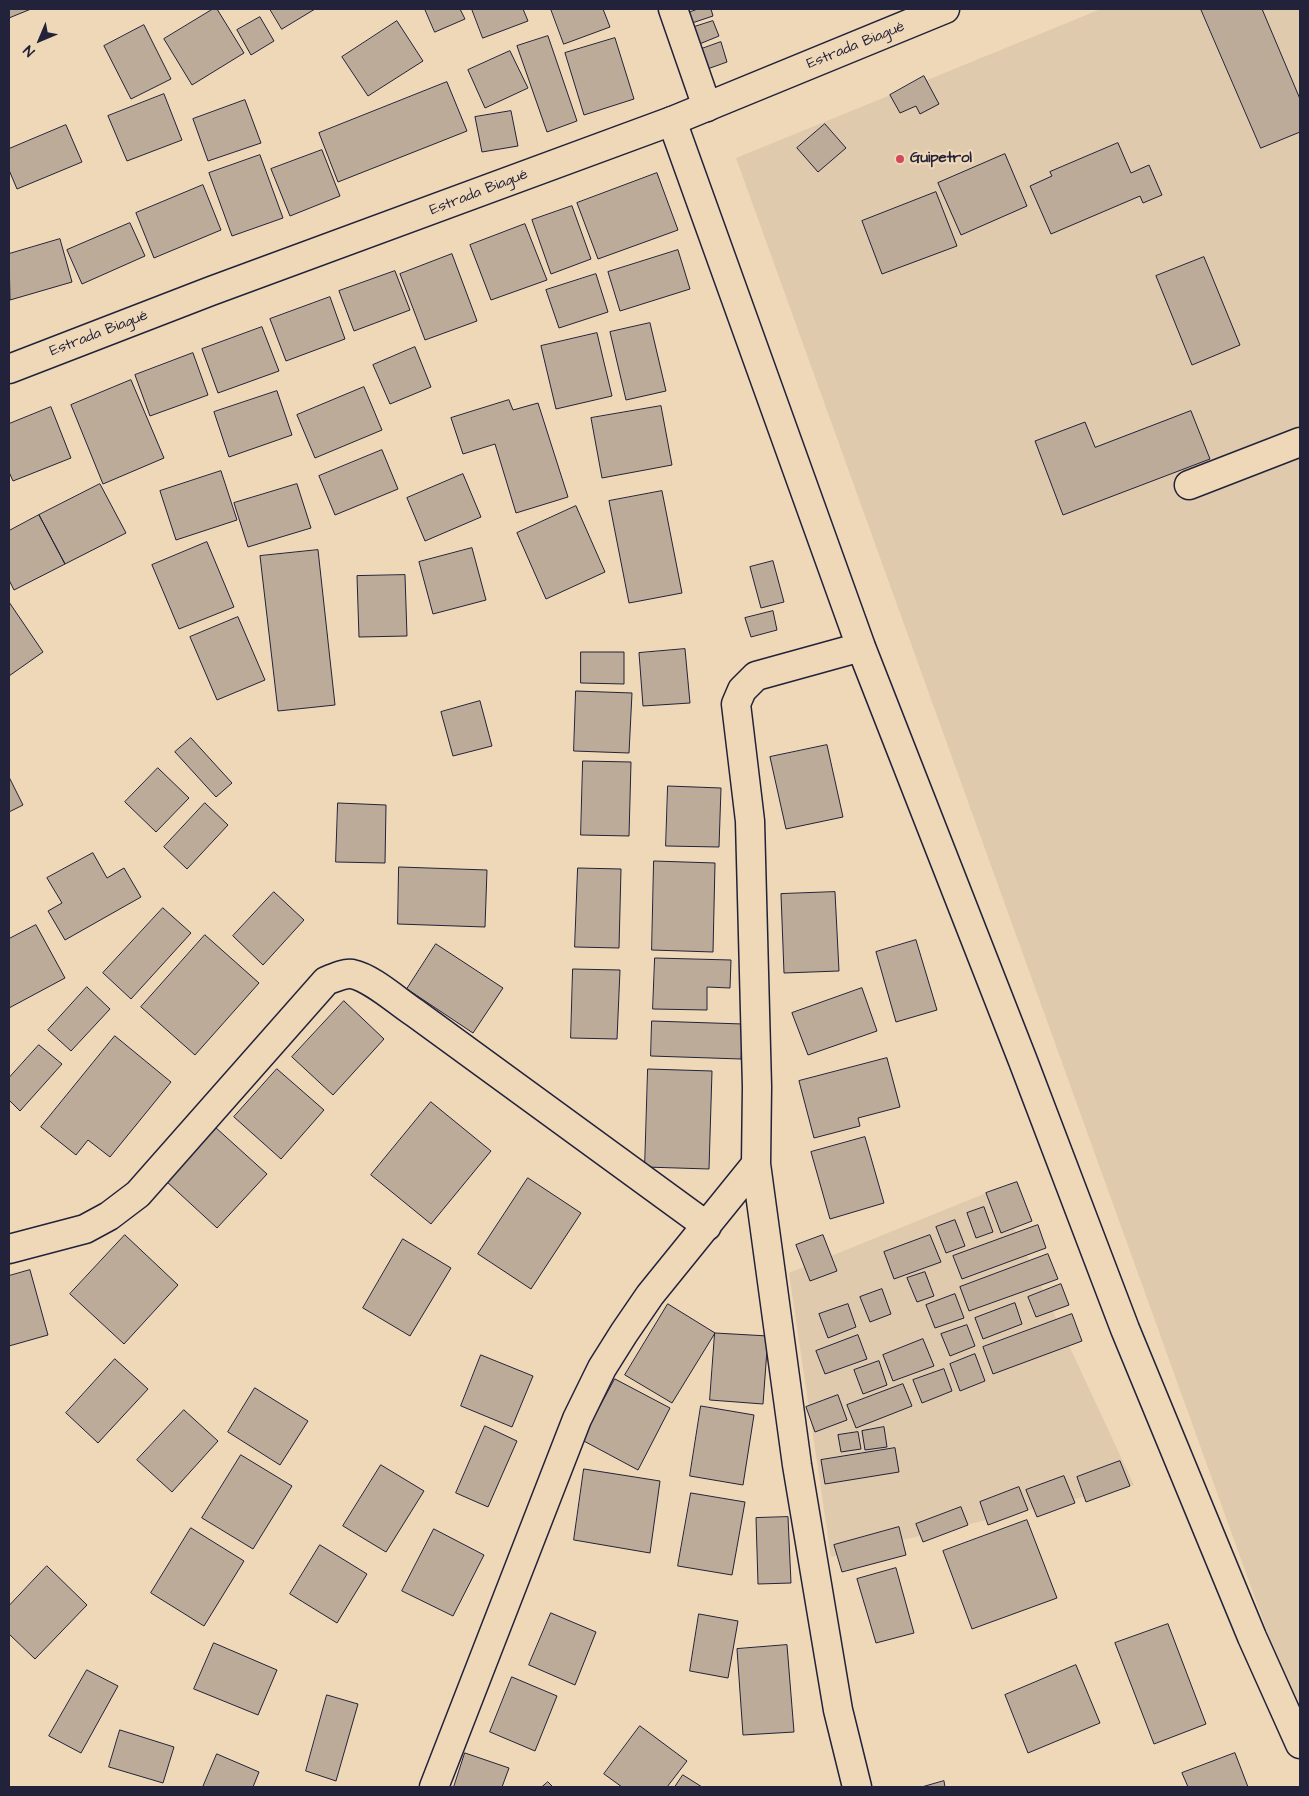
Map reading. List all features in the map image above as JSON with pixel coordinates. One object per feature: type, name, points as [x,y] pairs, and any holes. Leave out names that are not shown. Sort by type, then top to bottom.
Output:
[{"type":"street","points":[[673,9],[707,107]]},
{"type":"street","name":"Estrada Biagué","points":[[9,369],[212,291],[672,121],[945,9]]},
{"type":"street","points":[[672,121],[861,647],[1023,1061],[1125,1329],[1252,1637],[1300,1744]]},
{"type":"street","points":[[1190,485],[1300,442]]},
{"type":"street","points":[[857,1787],[838,1710],[797,1465],[756,1164],[757,1087],[750,822],[736,704],[742,690],[756,676],[861,647]]},
{"type":"street","points":[[9,1249],[84,1229],[110,1216],[138,1194],[326,981],[338,976],[352,974],[374,984],[415,1013],[706,1226]]},
{"type":"street","points":[[434,1787],[577,1419],[602,1368],[650,1295],[756,1164]]},
{"type":"shaded area","points":[[1101,9],[1300,9],[1300,1723],[736,158]]},
{"type":"shaded area","points":[[996,1189],[1134,1485],[831,1557],[789,1273]]},
{"type":"building","points":[[9,9],[31,9],[9,18]]},
{"type":"building","points":[[213,9],[217,9],[244,53],[192,85],[164,39]]},
{"type":"building","points":[[270,9],[315,9],[282,29]]},
{"type":"building","points":[[425,9],[460,9],[465,19],[435,32]]},
{"type":"building","points":[[472,9],[523,9],[528,21],[483,38]]},
{"type":"building","points":[[551,9],[603,9],[610,27],[564,44]]},
{"type":"building","points":[[698,9],[711,9],[713,16],[692,23],[688,13]]},
{"type":"building","points":[[1201,9],[1262,9],[1300,99],[1300,132],[1261,148]]},
{"type":"building","points":[[260,17],[274,41],[251,55],[237,30]]},
{"type":"building","points":[[397,21],[423,61],[368,96],[342,57]]},
{"type":"building","points":[[713,21],[719,36],[697,45],[691,28]]},
{"type":"building","points":[[144,25],[171,79],[131,99],[104,46]]},
{"type":"building","points":[[548,36],[577,121],[547,132],[517,46]]},
{"type":"building","points":[[615,38],[634,99],[584,115],[565,53]]},
{"type":"building","points":[[721,42],[727,62],[699,72],[693,52]]},
{"type":"building","points":[[510,51],[528,88],[485,108],[468,70]]},
{"type":"building","points":[[924,76],[939,104],[920,114],[916,106],[900,113],[890,95]]},
{"type":"building","points":[[447,82],[467,131],[338,182],[319,133]]},
{"type":"building","points":[[164,94],[182,140],[127,161],[108,116]]},
{"type":"building","points":[[245,100],[261,143],[208,161],[193,119]]},
{"type":"building","points":[[511,111],[518,146],[482,152],[475,117]]},
{"type":"building","points":[[825,124],[846,148],[818,172],[797,148]]},
{"type":"building","points":[[66,125],[82,162],[17,189],[9,170],[9,149]]},
{"type":"building","points":[[1118,143],[1131,173],[1149,165],[1162,195],[1143,203],[1140,196],[1051,234],[1030,186],[1052,176],[1050,172]]},
{"type":"building","points":[[322,150],[340,196],[290,216],[271,169]]},
{"type":"building","points":[[1005,154],[1027,206],[961,235],[938,183]]},
{"type":"building","points":[[260,155],[283,218],[232,236],[209,173]]},
{"type":"building","points":[[657,173],[678,230],[598,259],[577,203]]},
{"type":"building","points":[[203,185],[221,230],[154,258],[136,213]]},
{"type":"building","points":[[936,192],[957,246],[882,274],[862,221]]},
{"type":"building","points":[[572,206],[591,259],[551,274],[532,220]]},
{"type":"building","points":[[130,223],[145,256],[82,284],[67,250]]},
{"type":"building","points":[[525,224],[547,280],[491,300],[470,245]]},
{"type":"building","points":[[60,239],[72,282],[10,300],[9,254]]},
{"type":"building","points":[[678,250],[690,289],[620,311],[608,272]]},
{"type":"building","points":[[452,254],[477,321],[425,340],[400,274]]},
{"type":"building","points":[[1204,257],[1240,345],[1192,365],[1156,276]]},
{"type":"building","points":[[395,271],[410,310],[354,331],[339,291]]},
{"type":"building","points":[[596,274],[608,312],[559,328],[546,290]]},
{"type":"building","points":[[330,297],[345,339],[286,361],[270,319]]},
{"type":"building","points":[[650,323],[666,391],[626,400],[610,332]]},
{"type":"building","points":[[262,327],[279,371],[218,393],[202,349]]},
{"type":"building","points":[[597,333],[612,396],[556,409],[541,346]]},
{"type":"building","points":[[415,347],[431,387],[390,404],[373,365]]},
{"type":"building","points":[[193,353],[208,395],[150,416],[135,375]]},
{"type":"building","points":[[131,380],[164,458],[103,484],[71,405]]},
{"type":"building","points":[[364,387],[382,430],[315,458],[297,415]]},
{"type":"building","points":[[277,391],[292,435],[229,457],[214,412]]},
{"type":"building","points":[[509,400],[513,410],[538,403],[568,497],[516,513],[495,444],[463,454],[451,418]]},
{"type":"building","points":[[661,406],[672,465],[602,478],[591,418]]},
{"type":"building","points":[[51,407],[71,458],[13,481],[9,472],[9,424]]},
{"type":"building","points":[[1191,411],[1210,459],[1063,515],[1035,441],[1085,422],[1095,447]]},
{"type":"building","points":[[382,450],[398,489],[335,515],[319,476]]},
{"type":"building","points":[[221,471],[237,520],[176,540],[160,491]]},
{"type":"building","points":[[463,474],[481,517],[425,541],[407,498]]},
{"type":"building","points":[[100,484],[126,533],[65,564],[39,515]]},
{"type":"building","points":[[297,484],[311,528],[248,547],[234,503]]},
{"type":"building","points":[[662,491],[682,593],[629,603],[609,501]]},
{"type":"building","points":[[576,506],[605,572],[546,599],[517,533]]},
{"type":"building","points":[[39,515],[65,564],[14,590],[9,580],[9,531]]},
{"type":"building","points":[[207,542],[234,607],[179,629],[152,565]]},
{"type":"building","points":[[472,548],[486,600],[433,614],[419,562]]},
{"type":"building","points":[[318,550],[335,705],[278,711],[260,556]]},
{"type":"building","points":[[773,561],[784,602],[761,608],[750,567]]},
{"type":"building","points":[[405,575],[407,636],[359,637],[357,576]]},
{"type":"building","points":[[9,602],[43,652],[9,676]]},
{"type":"building","points":[[773,611],[777,630],[751,637],[745,618]]},
{"type":"building","points":[[238,617],[265,680],[217,700],[190,637]]},
{"type":"building","points":[[685,649],[690,703],[643,706],[639,653]]},
{"type":"building","points":[[581,652],[624,652],[624,684],[581,683]]},
{"type":"building","points":[[576,691],[632,693],[629,753],[574,751]]},
{"type":"building","points":[[480,701],[492,746],[453,756],[441,712]]},
{"type":"building","points":[[191,738],[232,783],[216,797],[175,752]]},
{"type":"building","points":[[827,745],[843,817],[786,829],[770,757]]},
{"type":"building","points":[[583,761],[631,762],[629,836],[581,835]]},
{"type":"building","points":[[158,768],[189,798],[156,832],[125,802]]},
{"type":"building","points":[[9,777],[23,805],[9,812]]},
{"type":"building","points":[[668,786],[721,788],[719,847],[666,846]]},
{"type":"building","points":[[205,803],[228,825],[187,869],[164,847]]},
{"type":"building","points":[[338,803],[386,805],[385,863],[336,862]]},
{"type":"building","points":[[93,853],[107,878],[124,868],[141,897],[65,940],[48,911],[62,903],[47,878]]},
{"type":"building","points":[[654,861],[715,863],[713,952],[652,950]]},
{"type":"building","points":[[399,867],[487,870],[485,927],[398,924]]},
{"type":"building","points":[[578,868],[621,869],[619,948],[575,947]]},
{"type":"building","points":[[274,892],[304,920],[263,965],[233,936]]},
{"type":"building","points":[[835,892],[839,971],[784,973],[781,894]]},
{"type":"building","points":[[163,908],[191,933],[131,999],[103,973]]},
{"type":"building","points":[[36,925],[65,978],[9,1008],[9,939]]},
{"type":"building","points":[[205,935],[259,983],[195,1055],[141,1007]]},
{"type":"building","points":[[916,940],[937,1010],[896,1022],[876,952]]},
{"type":"building","points":[[436,944],[503,988],[473,1033],[407,989]]},
{"type":"building","points":[[655,958],[731,960],[730,988],[707,987],[707,1010],[653,1009]]},
{"type":"building","points":[[573,969],[620,970],[617,1039],[571,1038]]},
{"type":"building","points":[[87,987],[110,1009],[71,1051],[48,1030]]},
{"type":"building","points":[[862,988],[877,1031],[808,1055],[792,1013]]},
{"type":"building","points":[[344,1001],[384,1039],[333,1095],[292,1057]]},
{"type":"building","points":[[652,1021],[743,1024],[741,1059],[651,1056]]},
{"type":"building","points":[[115,1036],[171,1082],[110,1157],[88,1140],[76,1155],[41,1127]]},
{"type":"building","points":[[39,1045],[62,1064],[20,1111],[9,1100],[9,1078]]},
{"type":"building","points":[[887,1058],[900,1107],[858,1118],[860,1126],[814,1138],[799,1081]]},
{"type":"building","points":[[277,1069],[324,1110],[281,1159],[234,1117]]},
{"type":"building","points":[[648,1069],[712,1071],[709,1169],[645,1167]]},
{"type":"building","points":[[431,1102],[491,1151],[431,1224],[371,1175]]},
{"type":"building","points":[[215,1127],[267,1174],[217,1228],[166,1181]]},
{"type":"building","points":[[865,1137],[884,1203],[830,1219],[811,1152]]},
{"type":"building","points":[[528,1178],[581,1213],[531,1289],[478,1254]]},
{"type":"building","points":[[1017,1182],[1032,1221],[1001,1233],[986,1193]]},
{"type":"building","points":[[984,1207],[993,1232],[976,1238],[967,1213]]},
{"type":"building","points":[[955,1220],[965,1246],[946,1253],[936,1227]]},
{"type":"building","points":[[1038,1225],[1046,1248],[962,1279],[953,1256]]},
{"type":"building","points":[[125,1235],[178,1285],[124,1344],[70,1294]]},
{"type":"building","points":[[823,1235],[837,1271],[810,1281],[796,1245]]},
{"type":"building","points":[[930,1235],[941,1262],[894,1279],[884,1252]]},
{"type":"building","points":[[403,1239],[451,1268],[410,1336],[363,1308]]},
{"type":"building","points":[[1048,1254],[1058,1279],[969,1311],[960,1287]]},
{"type":"building","points":[[30,1270],[48,1335],[9,1346],[9,1276]]},
{"type":"building","points":[[925,1272],[934,1296],[917,1302],[907,1278]]},
{"type":"building","points":[[1061,1284],[1069,1305],[1036,1317],[1028,1297]]},
{"type":"building","points":[[882,1289],[891,1314],[870,1322],[860,1297]]},
{"type":"building","points":[[955,1294],[964,1318],[935,1328],[926,1305]]},
{"type":"building","points":[[1015,1303],[1022,1324],[983,1339],[975,1318]]},
{"type":"building","points":[[668,1304],[715,1333],[672,1403],[625,1375]]},
{"type":"building","points":[[848,1304],[856,1327],[828,1338],[819,1314]]},
{"type":"building","points":[[1072,1314],[1082,1341],[993,1374],[983,1347]]},
{"type":"building","points":[[967,1325],[975,1346],[950,1356],[941,1334]]},
{"type":"building","points":[[715,1333],[768,1336],[763,1404],[710,1400]]},
{"type":"building","points":[[858,1335],[867,1359],[825,1374],[816,1351]]},
{"type":"building","points":[[923,1339],[934,1366],[893,1381],[883,1355]]},
{"type":"building","points":[[975,1354],[985,1381],[960,1391],[950,1364]]},
{"type":"building","points":[[481,1355],[533,1376],[512,1427],[461,1406]]},
{"type":"building","points":[[115,1359],[148,1389],[98,1443],[66,1413]]},
{"type":"building","points":[[879,1361],[887,1385],[863,1394],[854,1370]]},
{"type":"building","points":[[944,1369],[952,1391],[922,1403],[913,1380]]},
{"type":"building","points":[[615,1379],[670,1408],[638,1470],[582,1440]]},
{"type":"building","points":[[903,1384],[912,1406],[856,1428],[847,1405]]},
{"type":"building","points":[[255,1388],[308,1421],[280,1465],[228,1432]]},
{"type":"building","points":[[838,1395],[847,1420],[815,1432],[806,1407]]},
{"type":"building","points":[[701,1406],[754,1415],[743,1485],[690,1476]]},
{"type":"building","points":[[184,1410],[218,1441],[172,1492],[137,1460]]},
{"type":"building","points":[[485,1426],[517,1441],[488,1507],[456,1493]]},
{"type":"building","points":[[884,1427],[887,1447],[865,1450],[862,1431]]},
{"type":"building","points":[[858,1432],[861,1449],[841,1452],[838,1435]]},
{"type":"building","points":[[895,1448],[899,1472],[825,1484],[821,1460]]},
{"type":"building","points":[[241,1455],[292,1486],[253,1549],[202,1518]]},
{"type":"building","points":[[1120,1461],[1130,1486],[1086,1502],[1077,1477]]},
{"type":"building","points":[[381,1465],[424,1491],[386,1552],[343,1526]]},
{"type":"building","points":[[584,1469],[660,1481],[650,1553],[574,1540]]},
{"type":"building","points":[[1064,1476],[1075,1503],[1037,1517],[1026,1490]]},
{"type":"building","points":[[1019,1487],[1028,1510],[988,1525],[980,1502]]},
{"type":"building","points":[[691,1493],[745,1502],[732,1575],[678,1566]]},
{"type":"building","points":[[961,1507],[968,1525],[923,1542],[916,1524]]},
{"type":"building","points":[[788,1517],[791,1583],[758,1584],[756,1518]]},
{"type":"building","points":[[1027,1520],[1057,1598],[972,1629],[943,1551]]},
{"type":"building","points":[[899,1527],[906,1555],[842,1572],[834,1545]]},
{"type":"building","points":[[191,1528],[244,1561],[204,1626],[151,1593]]},
{"type":"building","points":[[434,1529],[484,1555],[453,1616],[402,1591]]},
{"type":"building","points":[[320,1545],[367,1574],[337,1623],[290,1594]]},
{"type":"building","points":[[47,1566],[87,1605],[35,1659],[9,1634],[9,1606]]},
{"type":"building","points":[[896,1568],[914,1633],[876,1643],[857,1579]]},
{"type":"building","points":[[551,1613],[596,1632],[575,1685],[529,1665]]},
{"type":"building","points":[[699,1614],[738,1621],[728,1678],[690,1671]]},
{"type":"building","points":[[1168,1624],[1206,1724],[1154,1744],[1115,1643]]},
{"type":"building","points":[[214,1643],[277,1670],[258,1715],[194,1689]]},
{"type":"building","points":[[787,1645],[794,1732],[743,1735],[737,1649]]},
{"type":"building","points":[[1076,1665],[1100,1723],[1028,1753],[1005,1695]]},
{"type":"building","points":[[87,1670],[118,1686],[81,1753],[49,1736]]},
{"type":"building","points":[[512,1677],[557,1696],[535,1751],[490,1732]]},
{"type":"building","points":[[327,1695],[358,1704],[336,1781],[306,1771]]},
{"type":"building","points":[[640,1726],[687,1761],[667,1787],[622,1787],[604,1774]]},
{"type":"building","points":[[120,1730],[174,1747],[163,1783],[109,1767]]},
{"type":"building","points":[[465,1753],[509,1768],[502,1787],[454,1787]]},
{"type":"building","points":[[1235,1753],[1248,1787],[1188,1787],[1182,1773]]},
{"type":"building","points":[[217,1754],[259,1772],[253,1787],[203,1787]]},
{"type":"building","points":[[683,1775],[702,1787],[675,1787]]},
{"type":"building","points":[[944,1781],[945,1787],[922,1787]]},
{"type":"building","points":[[548,1782],[553,1787],[542,1787]]},
{"type":"place","name":"Guipetrol","points":[[900,159]]}]
